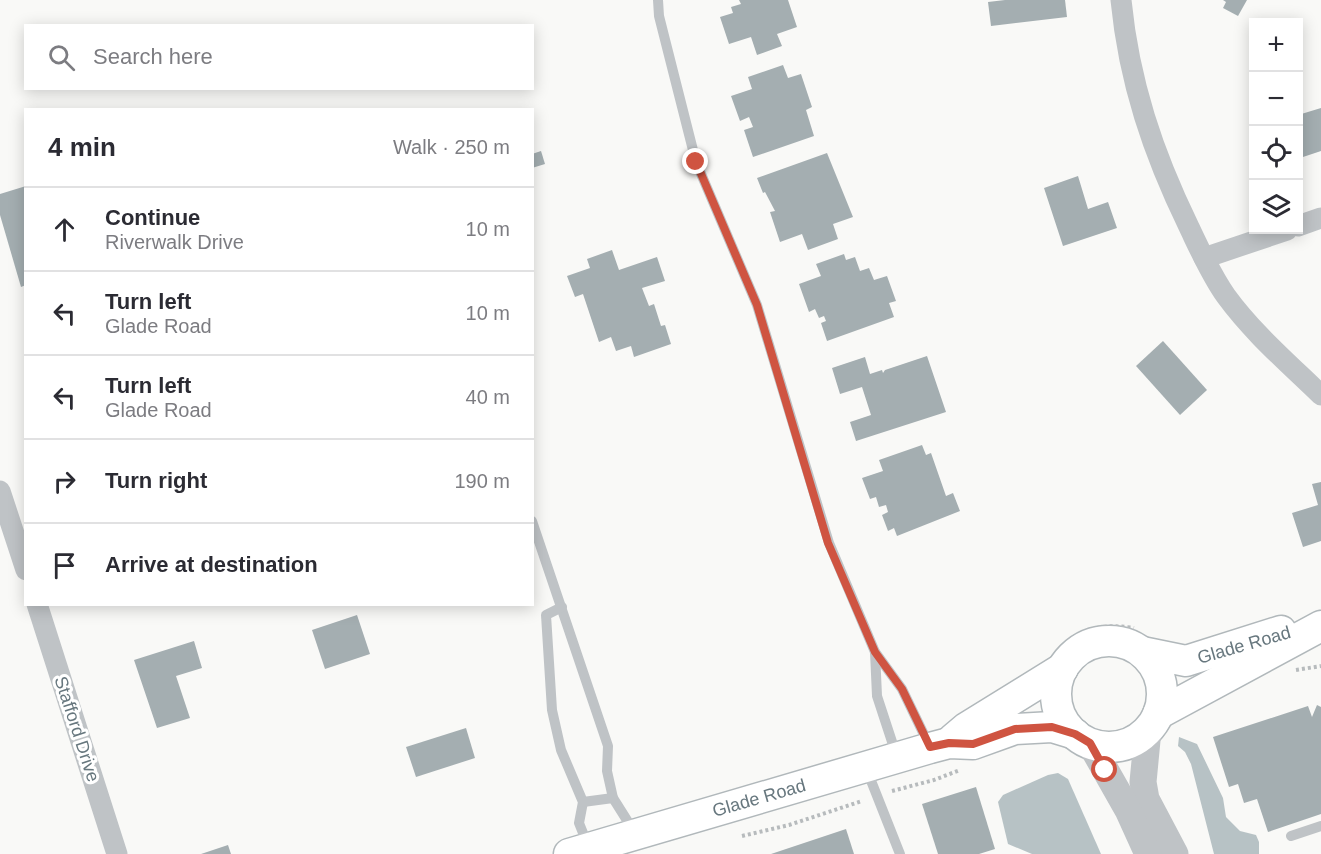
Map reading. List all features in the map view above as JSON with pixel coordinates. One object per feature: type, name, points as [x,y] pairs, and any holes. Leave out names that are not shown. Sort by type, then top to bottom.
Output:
[{"type":"main road","name":"Glade Road","points":[[947,753],[966,728],[1061,659],[1098,641],[1116,641],[1134,646],[1142,640],[1186,661],[1289,628],[1316,628]]},
{"type":"main road","name":"Glade Road","points":[[579,851],[897,757],[947,753],[1015,729],[1052,727],[1113,747],[1130,743],[1153,722],[1316,628]]},
{"type":"main road","points":[[1142,640],[1159,673],[1163,689],[1153,722]]},
{"type":"main road","points":[[1061,659],[1056,696],[1060,714],[1083,739]]},
{"type":"street","points":[[1121,0],[1126,46],[1137,94],[1162,173],[1204,258],[1226,295],[1258,334],[1321,395]]},
{"type":"street","points":[[1303,225],[1321,218]]},
{"type":"street","points":[[1204,258],[1275,234]]},
{"type":"street","points":[[0,491],[24,564]]},
{"type":"street","name":"Stafford Drive","points":[[38,606],[117,854]]},
{"type":"street","points":[[1153,722],[1143,782],[1146,799],[1175,854]]},
{"type":"street","points":[[1083,739],[1128,810],[1148,854]]},
{"type":"lane","points":[[658,0],[659,15],[696,162],[757,305],[828,543],[875,652],[947,753]]},
{"type":"lane","points":[[534,526],[608,746],[607,771],[614,798],[635,833]]},
{"type":"lane","points":[[562,607],[546,615],[552,710],[561,750],[583,802],[579,823],[579,851]]},
{"type":"lane","points":[[875,652],[877,696],[897,757]]},
{"type":"lane","points":[[866,767],[900,854]]},
{"type":"lane","points":[[583,802],[614,798]]},
{"type":"lane","points":[[1291,836],[1321,826]]},
{"type":"path","points":[[1061,659],[1095,627],[1110,625],[1142,640]]},
{"type":"path","points":[[742,836],[789,825],[877,795],[934,780],[947,753]]},
{"type":"shaded area","points":[[1179,737],[1197,744],[1223,798],[1226,817],[1240,831],[1256,835],[1259,842],[1259,854],[1214,854],[1191,764],[1185,752],[1178,746]]},
{"type":"shaded area","points":[[1058,773],[1068,779],[1101,854],[1032,854],[1008,844],[998,802],[1003,795],[1048,775]]},
{"type":"building","points":[[739,0],[788,0],[797,27],[777,34],[782,46],[757,55],[751,37],[729,44],[720,17],[733,13],[731,7],[741,4]]},
{"type":"building","points":[[1065,0],[1067,17],[991,26],[988,2]]},
{"type":"building","points":[[1223,0],[1247,0],[1238,16],[1223,8],[1226,2]]},
{"type":"building","points":[[783,65],[788,78],[801,74],[812,107],[806,110],[814,136],[753,157],[744,130],[753,127],[749,117],[740,121],[731,96],[752,89],[748,77]]},
{"type":"building","points":[[1321,108],[1321,151],[1303,157],[1303,126],[1303,113]]},
{"type":"building","points":[[541,151],[545,164],[534,167],[534,153]]},
{"type":"building","points":[[827,153],[853,217],[833,224],[838,239],[808,250],[802,234],[780,242],[770,212],[775,211],[765,192],[763,193],[757,178]]},
{"type":"building","points":[[1078,176],[1088,209],[1108,202],[1117,228],[1063,246],[1044,188]]},
{"type":"building","points":[[24,187],[24,286],[21,287],[0,215],[0,194]]},
{"type":"building","points":[[612,250],[619,270],[657,257],[665,281],[642,288],[649,306],[654,304],[661,326],[665,325],[671,344],[634,357],[631,346],[616,351],[611,337],[599,342],[583,294],[575,297],[567,276],[590,268],[587,259]]},
{"type":"building","points":[[844,254],[846,260],[855,257],[860,271],[869,268],[874,280],[887,276],[896,301],[889,303],[894,317],[827,341],[821,323],[826,321],[824,316],[819,318],[815,309],[809,312],[799,284],[821,276],[816,264]]},
{"type":"building","points":[[1163,341],[1207,390],[1180,415],[1136,366]]},
{"type":"building","points":[[927,356],[946,412],[856,441],[850,422],[871,415],[862,387],[840,394],[832,368],[865,357],[870,374],[882,370],[883,373],[885,370]]},
{"type":"building","points":[[922,445],[926,455],[931,453],[946,496],[953,493],[960,511],[897,536],[894,528],[888,531],[882,515],[888,512],[886,505],[879,507],[876,497],[870,499],[862,478],[883,471],[879,460]]},
{"type":"building","points":[[1321,482],[1321,541],[1303,547],[1292,513],[1318,505],[1312,484]]},
{"type":"building","points":[[357,615],[370,654],[325,669],[312,630]]},
{"type":"building","points":[[194,641],[202,668],[176,676],[190,718],[157,728],[134,660]]},
{"type":"building","points":[[1317,705],[1321,707],[1321,814],[1268,832],[1257,799],[1244,803],[1238,784],[1229,787],[1213,737],[1308,706],[1312,717]]},
{"type":"building","points":[[466,728],[475,758],[416,777],[406,747]]},
{"type":"building","points":[[976,787],[995,849],[979,854],[938,854],[922,804]]},
{"type":"building","points":[[846,829],[854,854],[771,854]]},
{"type":"building","points":[[228,845],[231,854],[201,854]]},
{"type":"route","points":[[696,162],[757,305],[828,543],[875,652],[902,689],[930,747],[949,743],[973,744],[1015,729],[1052,727],[1075,734],[1090,743],[1105,770]]}]
